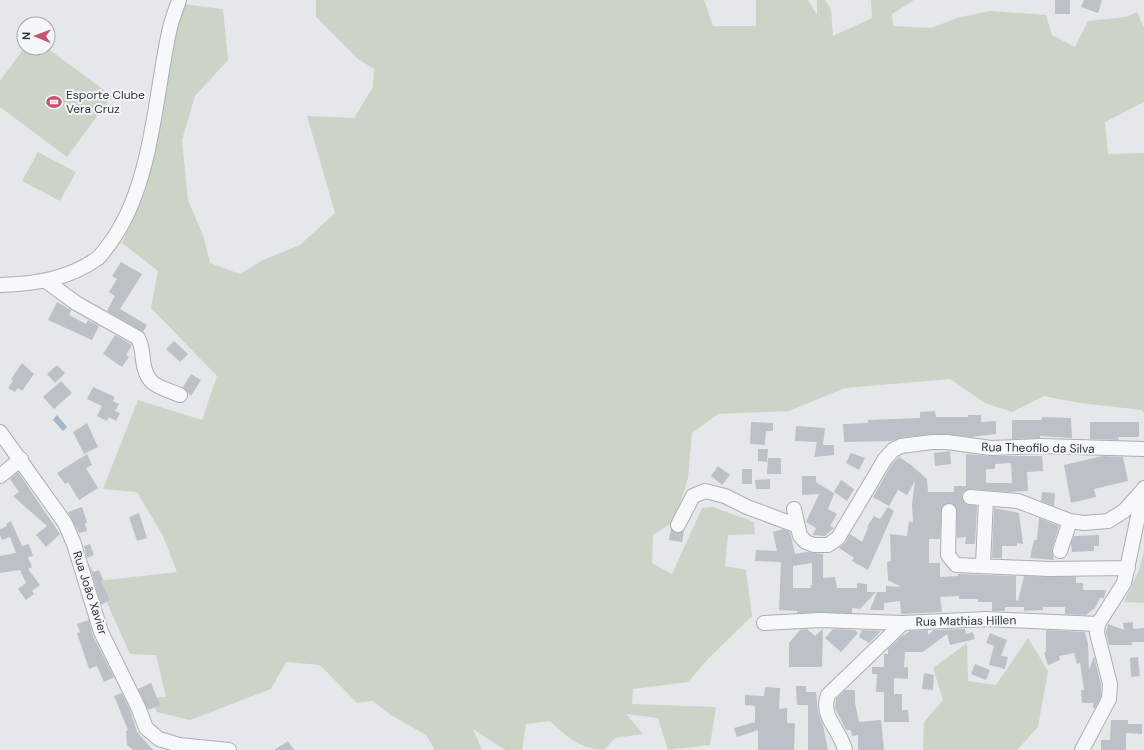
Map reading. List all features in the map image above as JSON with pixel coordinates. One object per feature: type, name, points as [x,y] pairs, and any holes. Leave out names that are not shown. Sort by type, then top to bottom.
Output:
[{"type":"street","points":[[0,285],[46,281],[74,273],[99,257],[122,224],[135,196],[146,158],[169,30],[179,0]]},
{"type":"street","points":[[46,281],[76,303],[138,338],[141,347],[144,371],[148,380],[153,385],[180,395]]},
{"type":"street","name":"Rua João Xavier","points":[[0,432],[22,460],[66,523],[101,632],[138,707],[146,728],[159,739],[179,745],[229,750]]},
{"type":"street","name":"Rua Theofilo da Silva","points":[[794,509],[800,536],[806,542],[814,545],[828,545],[838,538],[885,459],[893,450],[901,446],[947,442],[991,448],[1041,446],[1144,449]]},
{"type":"street","points":[[0,476],[22,460]]},
{"type":"street","points":[[970,497],[1018,502],[1070,521],[1084,523],[1108,522],[1124,511],[1144,489]]},
{"type":"street","points":[[1082,750],[1109,699],[1110,684],[1097,633],[1098,624],[1124,583],[1144,489]]},
{"type":"street","points":[[678,524],[693,496],[705,491],[725,496],[747,507],[798,526]]},
{"type":"street","points":[[983,565],[986,499]]},
{"type":"street","points":[[948,510],[948,555],[956,564],[1049,569],[1128,568]]},
{"type":"street","points":[[1060,551],[1070,521]]},
{"type":"street","name":"Rua Mathias Hillen","points":[[845,750],[842,740],[825,710],[828,694],[903,623],[986,619],[1098,624]]},
{"type":"street","points":[[764,623],[820,620],[903,623]]},
{"type":"green space","points":[[316,0],[704,0],[713,26],[756,26],[756,0],[808,0],[817,15],[817,0],[825,0],[831,9],[833,36],[872,18],[871,0],[914,0],[892,14],[893,26],[931,28],[960,17],[990,11],[1046,15],[1052,35],[1075,47],[1088,21],[1126,17],[1137,12],[1144,28],[1144,102],[1105,122],[1108,154],[1144,153],[1144,413],[1142,410],[1080,403],[1044,396],[1012,412],[985,403],[950,379],[845,388],[789,411],[718,414],[692,433],[688,478],[675,521],[653,535],[652,563],[672,574],[702,508],[713,507],[754,522],[755,534],[728,535],[725,566],[746,570],[752,616],[707,660],[688,682],[633,689],[632,704],[716,707],[710,745],[668,750],[658,718],[626,714],[643,734],[615,738],[604,750],[588,748],[581,745],[568,737],[550,721],[526,724],[522,750],[505,750],[473,729],[482,750],[435,750],[426,735],[391,715],[373,701],[357,703],[320,665],[286,662],[271,689],[190,720],[157,712],[149,698],[166,697],[156,655],[130,654],[97,581],[177,572],[163,536],[137,492],[103,489],[138,400],[202,420],[217,376],[151,308],[158,271],[122,243],[145,192],[167,75],[183,4],[223,9],[228,60],[195,96],[182,140],[188,200],[204,238],[210,263],[240,274],[263,260],[300,245],[335,213],[307,116],[354,118],[373,87],[374,69],[358,59],[316,17]]},
{"type":"green space","name":"Esporte Clube Vera Cruz","points":[[56,55],[112,96],[67,157],[0,107],[0,81],[18,56],[56,56]]},
{"type":"green space","points":[[38,152],[76,172],[60,201],[22,181]]},
{"type":"green space","points":[[1144,550],[1144,603],[1124,602],[1139,570]]},
{"type":"green space","points":[[1028,638],[1048,671],[1038,727],[1017,750],[923,750],[924,722],[943,700],[933,668],[967,643],[968,681],[996,685]]},
{"type":"water","points":[[57,415],[67,427],[63,431],[53,420]]},
{"type":"building","points":[[1055,0],[1070,0],[1070,14],[1055,14]]},
{"type":"building","points":[[1084,0],[1102,0],[1098,13],[1081,7]]},
{"type":"building","points":[[121,262],[142,274],[120,309],[147,325],[143,332],[107,311],[115,296],[109,292],[117,279],[112,276]]},
{"type":"building","points":[[57,302],[71,310],[69,315],[86,324],[88,320],[99,326],[92,340],[48,320]]},
{"type":"building","points":[[115,335],[132,345],[126,355],[129,357],[122,367],[103,354]]},
{"type":"building","points":[[174,341],[188,354],[180,362],[166,349]]},
{"type":"building","points":[[22,363],[34,374],[22,391],[18,388],[15,392],[8,388],[13,381],[11,379]]},
{"type":"building","points":[[57,365],[65,373],[55,383],[47,374]]},
{"type":"building","points":[[191,374],[201,380],[191,396],[183,387]]},
{"type":"building","points":[[61,381],[72,393],[54,409],[43,397]]},
{"type":"building","points":[[93,387],[115,397],[113,401],[119,404],[115,411],[120,413],[116,421],[109,417],[107,421],[97,416],[102,406],[87,399]]},
{"type":"building","points":[[935,411],[936,417],[968,417],[968,415],[981,415],[981,422],[996,421],[996,434],[970,437],[932,434],[900,438],[891,441],[844,442],[843,424],[868,423],[868,420],[920,418],[920,412]]},
{"type":"building","points":[[1042,417],[1071,418],[1072,438],[1040,436],[1040,438],[1012,439],[1012,420],[1042,420]]},
{"type":"building","points":[[751,422],[773,423],[773,431],[766,431],[765,445],[750,444]]},
{"type":"building","points":[[1090,422],[1139,422],[1139,437],[1118,437],[1119,440],[1090,439]]},
{"type":"building","points":[[87,423],[98,447],[84,454],[73,432]]},
{"type":"building","points":[[796,426],[825,428],[823,445],[834,445],[834,455],[814,457],[817,442],[795,441]]},
{"type":"building","points":[[758,449],[768,449],[767,462],[758,461]]},
{"type":"building","points":[[950,451],[951,464],[935,466],[934,453]]},
{"type":"building","points":[[851,453],[865,458],[859,470],[846,463]]},
{"type":"building","points":[[87,454],[92,465],[86,468],[98,488],[79,500],[68,482],[65,484],[57,473]]},
{"type":"building","points":[[966,454],[991,456],[1042,456],[1043,471],[1027,472],[1028,491],[1007,492],[971,489],[963,492],[962,497],[965,504],[977,506],[975,544],[965,544],[966,537],[957,538],[956,507],[949,503],[942,506],[940,539],[929,539],[929,563],[940,563],[940,577],[958,576],[958,574],[1016,576],[1016,600],[1018,601],[1024,576],[1076,577],[1076,583],[1083,583],[1083,590],[1106,590],[1104,598],[1100,598],[1095,608],[1086,615],[1065,614],[1065,607],[1043,607],[1043,610],[1024,611],[1024,607],[1005,607],[1005,611],[992,611],[992,602],[978,602],[978,599],[959,599],[959,596],[940,597],[942,612],[901,614],[900,601],[884,603],[884,610],[870,610],[877,592],[886,592],[886,586],[901,587],[888,580],[887,562],[891,561],[890,534],[907,536],[909,521],[913,523],[912,504],[915,481],[907,495],[898,490],[889,506],[873,497],[892,464],[899,457],[911,465],[927,479],[928,492],[954,492],[954,486],[966,486]],"holes":[[[1011,463],[1012,483],[986,483],[986,469],[995,469],[995,464]]]},
{"type":"building","points":[[1102,456],[1123,457],[1128,481],[1094,489],[1096,497],[1071,503],[1064,465]]},
{"type":"building","points":[[768,458],[781,458],[781,474],[767,474]]},
{"type":"building","points":[[718,466],[730,475],[722,485],[711,476]]},
{"type":"building","points":[[742,469],[752,469],[752,484],[742,484]]},
{"type":"building","points":[[18,472],[60,534],[46,547],[36,535],[47,526],[13,496],[19,492],[10,479]]},
{"type":"building","points":[[802,476],[816,476],[816,482],[835,494],[828,509],[837,514],[830,526],[834,528],[825,536],[813,535],[816,528],[806,522],[819,494],[802,495]]},
{"type":"building","points":[[770,479],[770,489],[756,489],[755,480]]},
{"type":"building","points":[[841,480],[854,489],[847,501],[834,492]]},
{"type":"building","points":[[1042,492],[1055,493],[1054,506],[1041,501]]},
{"type":"building","points":[[82,507],[87,522],[85,524],[87,531],[79,533],[68,512]]},
{"type":"building","points":[[888,507],[894,511],[868,570],[852,561],[854,558],[839,548],[845,543],[850,534],[862,542],[868,528],[867,527],[874,516],[880,519]]},
{"type":"building","points":[[994,508],[1019,513],[1023,544],[1017,543],[1017,546],[1002,546],[1002,558],[992,558]]},
{"type":"building","points":[[139,513],[147,538],[137,541],[129,517]]},
{"type":"building","points":[[1039,518],[1059,526],[1052,549],[1054,560],[1030,558],[1034,540],[1037,540]]},
{"type":"building","points":[[11,521],[22,546],[29,544],[33,556],[28,557],[32,567],[28,569],[40,585],[32,591],[34,594],[26,600],[18,589],[26,583],[20,570],[0,573],[0,556],[16,553],[10,537],[2,540],[0,535],[0,529],[7,526],[6,524]]},
{"type":"building","points":[[671,529],[678,533],[684,531],[682,542],[669,540]]},
{"type":"building","points":[[783,529],[790,532],[795,554],[807,552],[823,554],[823,578],[835,577],[837,588],[857,588],[857,583],[867,584],[867,592],[876,592],[860,609],[852,608],[852,613],[797,613],[797,611],[779,610],[781,562],[755,561],[756,550],[777,551],[773,532]],"holes":[[[812,563],[812,585],[810,585],[811,588],[793,588],[793,566]]]},
{"type":"building","points":[[1099,535],[1099,546],[1094,546],[1094,551],[1072,552],[1071,543],[1074,536]]},
{"type":"building","points":[[90,544],[94,555],[87,558],[84,546]]},
{"type":"building","points":[[89,565],[93,572],[99,570],[103,580],[101,581],[110,600],[101,605]]},
{"type":"building","points":[[89,620],[93,636],[114,677],[104,682],[97,666],[89,669],[77,633],[80,632],[77,624]]},
{"type":"building","points":[[1133,622],[1133,629],[1144,628],[1144,642],[1132,642],[1132,645],[1109,645],[1106,632],[1108,624],[1124,630],[1123,623]]},
{"type":"building","points":[[807,629],[815,636],[823,629],[822,667],[789,667],[789,643],[800,630]]},
{"type":"building","points":[[833,629],[855,630],[858,633],[841,652],[825,638]]},
{"type":"building","points":[[965,629],[966,634],[973,632],[975,639],[950,645],[947,634],[923,652],[905,652],[904,667],[908,667],[908,679],[894,678],[894,694],[902,694],[902,710],[908,710],[909,722],[884,722],[884,692],[876,692],[877,674],[872,674],[872,667],[884,667],[884,654],[888,654],[888,649],[910,631],[928,630],[928,635],[934,630]]},
{"type":"building","points":[[862,630],[881,631],[869,643],[859,637]]},
{"type":"building","points":[[1046,630],[1085,632],[1088,644],[1089,670],[1094,656],[1101,685],[1101,697],[1095,708],[1093,708],[1093,703],[1082,703],[1081,690],[1084,690],[1080,663],[1077,664],[1074,653],[1059,656],[1060,660],[1048,665],[1044,653],[1046,652]]},
{"type":"building","points":[[990,633],[1007,640],[1001,656],[1008,657],[1005,669],[989,665],[994,646],[986,643]]},
{"type":"building","points":[[1138,657],[1140,676],[1131,677],[1130,658]]},
{"type":"building","points":[[975,664],[990,670],[986,680],[971,674]]},
{"type":"building","points":[[924,673],[934,675],[933,690],[922,689]]},
{"type":"building","points":[[151,683],[160,705],[148,710],[138,689]]},
{"type":"building","points":[[796,686],[806,686],[806,692],[816,692],[818,712],[823,725],[828,750],[808,750],[808,705],[797,705]]},
{"type":"building","points":[[765,687],[780,688],[779,709],[787,708],[787,723],[795,723],[794,750],[758,750],[758,730],[737,737],[734,728],[755,722],[755,706],[745,705],[745,695],[764,696]]},
{"type":"building","points":[[845,690],[855,690],[855,703],[859,722],[881,720],[884,750],[858,750],[858,735],[852,736],[851,730],[846,730],[835,708],[836,699]]},
{"type":"building","points":[[122,693],[130,710],[137,732],[153,750],[133,750],[127,745],[126,731],[128,730],[114,696]]},
{"type":"building","points":[[1111,720],[1128,720],[1128,724],[1142,724],[1142,734],[1126,733],[1126,750],[1101,750],[1101,740],[1110,740]]},
{"type":"building","points":[[288,741],[294,750],[274,750]]},
{"type":"place","name":"Esporte Clube Vera Cruz","points":[[54,102]]}]
